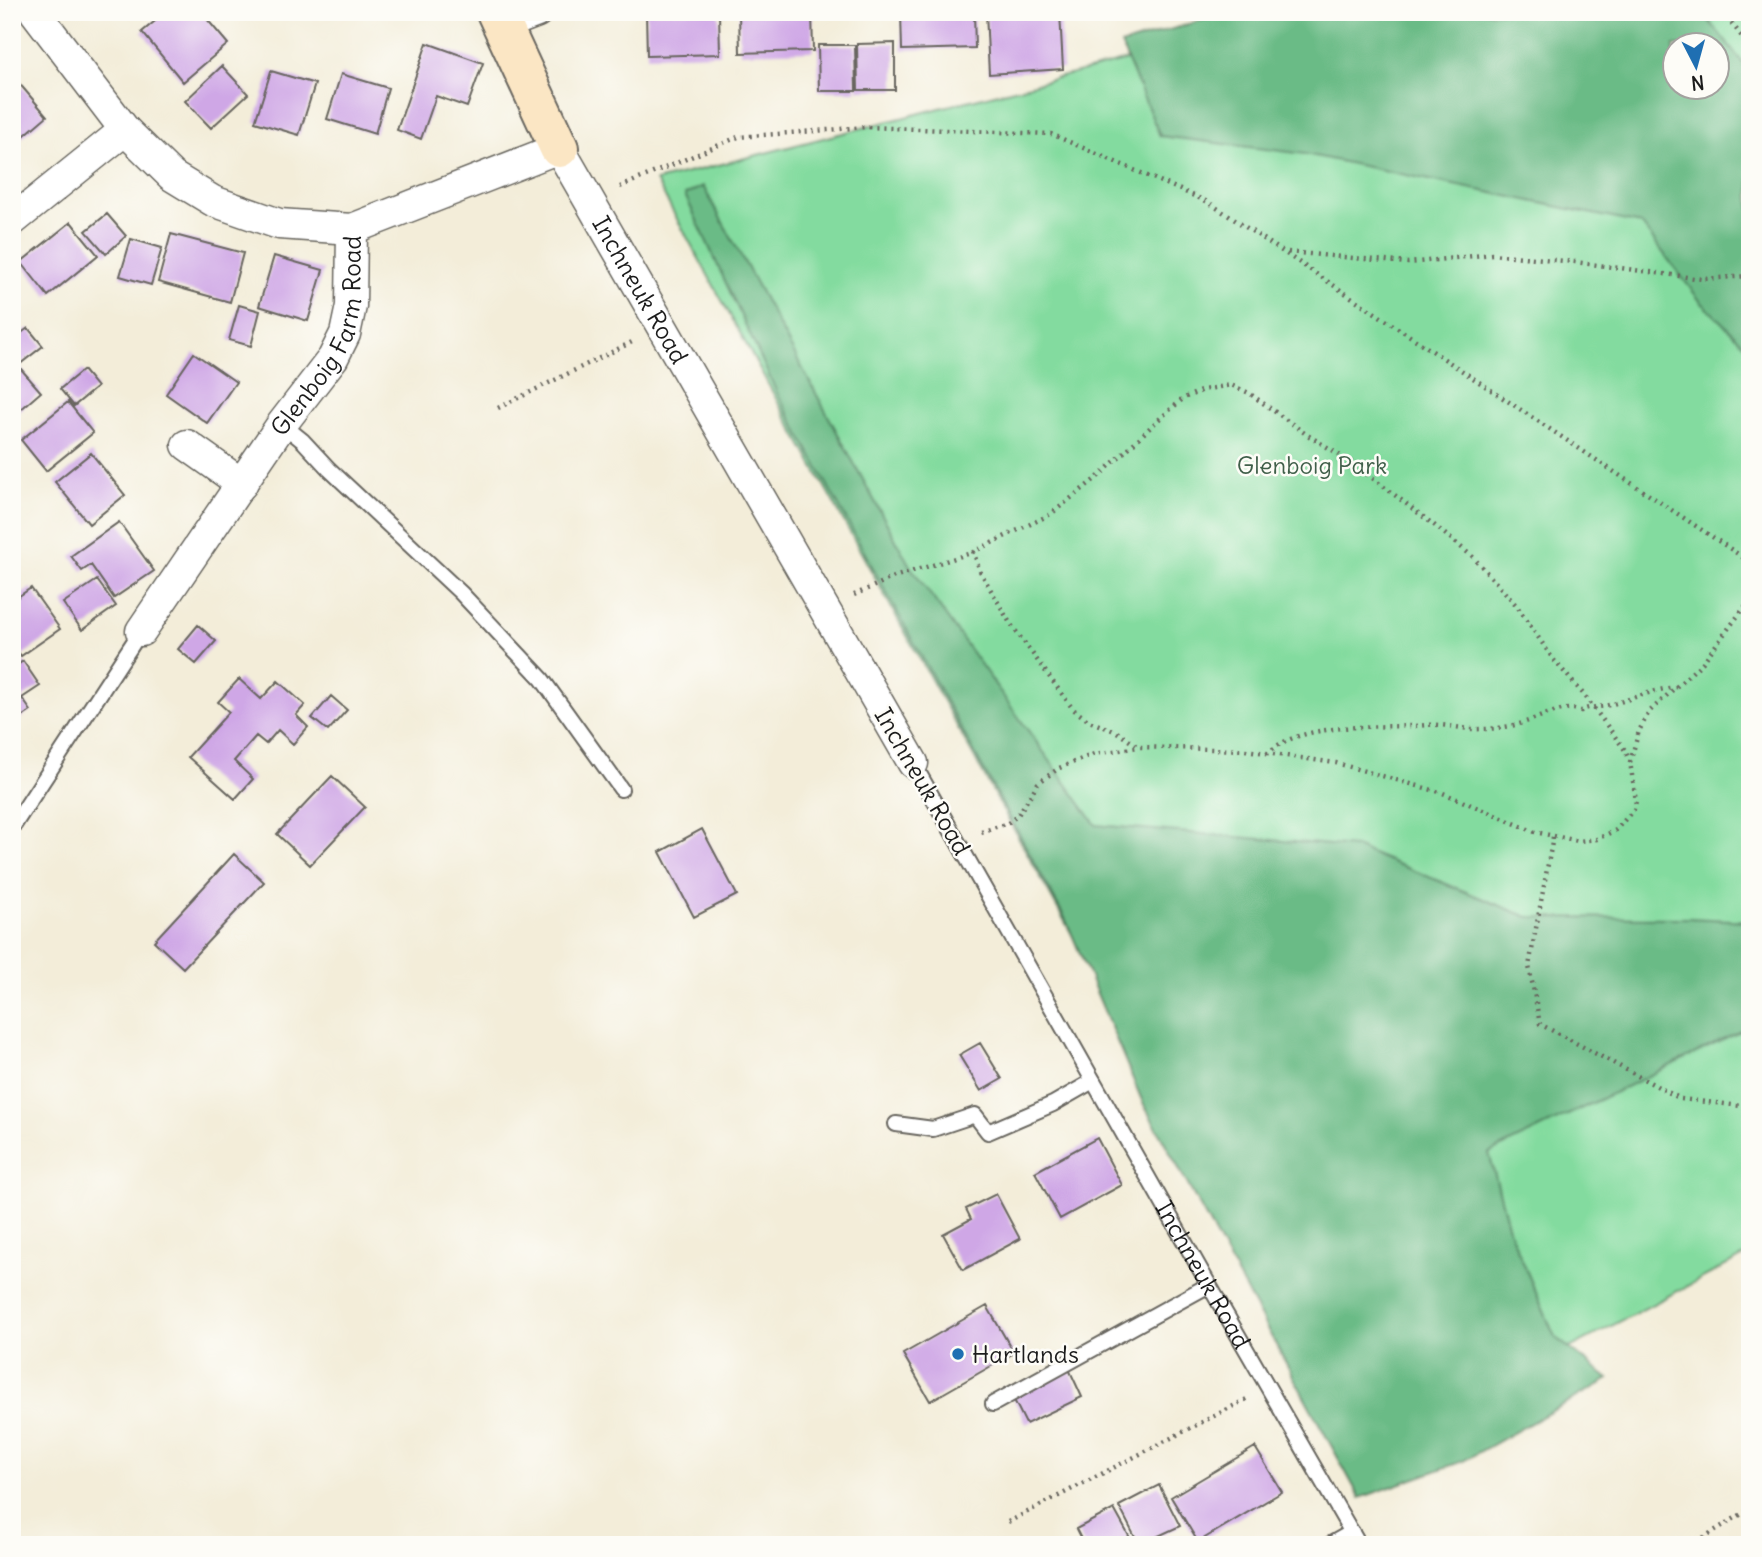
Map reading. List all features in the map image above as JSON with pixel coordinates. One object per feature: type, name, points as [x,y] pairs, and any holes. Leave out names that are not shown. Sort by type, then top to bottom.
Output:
[{"type":"street","points":[[35,12],[125,130],[172,176],[213,201],[279,223],[352,229]]},
{"type":"street","name":"Inchneuk Road","points":[[512,16],[559,148],[913,763]]},
{"type":"street","points":[[12,221],[125,130]]},
{"type":"street","name":"Glenboig Farm Road","points":[[141,631],[282,424],[333,358],[345,334],[351,306],[352,229],[559,148]]},
{"type":"street","points":[[187,444],[242,484]]},
{"type":"lane","points":[[282,424],[303,441],[509,643],[542,679],[621,789]]},
{"type":"lane","name":"Glenboig Farm Road","points":[[12,828],[141,631]]},
{"type":"lane","name":"Inchneuk Road","points":[[913,763],[1355,1539]]},
{"type":"lane","points":[[896,1124],[933,1129],[975,1115],[988,1132],[1053,1104],[1093,1081]]},
{"type":"lane","points":[[993,1404],[1209,1285]]},
{"type":"lane","points":[[1329,1545],[1355,1539]]},
{"type":"path","points":[[1723,12],[1750,47]]},
{"type":"path","points":[[589,200],[738,137],[866,127],[1051,134],[1208,202],[1750,562]]},
{"type":"path","points":[[1285,252],[1408,263],[1492,254],[1702,279],[1750,276]]},
{"type":"path","points":[[498,408],[663,327]]},
{"type":"path","points":[[824,609],[894,576],[973,551],[1051,514],[1099,477],[1184,398],[1203,390],[1231,385],[1249,393],[1306,434],[1359,467],[1473,558],[1510,597],[1553,659],[1563,668],[1625,750],[1630,762],[1636,801],[1634,809],[1622,824],[1608,835],[1587,841],[1553,837],[1459,799],[1336,763],[1245,750],[1138,747],[1094,754],[1068,763],[1047,774],[1038,783],[1018,815],[1008,823],[955,838]]},
{"type":"path","points":[[973,551],[976,562],[1006,616],[1073,709],[1089,721],[1117,732],[1138,747]]},
{"type":"path","points":[[1630,762],[1639,731],[1649,712],[1703,662],[1750,600]]},
{"type":"path","points":[[1267,754],[1275,745],[1322,732],[1375,726],[1437,725],[1480,729],[1517,725],[1553,712],[1576,708],[1581,711],[1620,702],[1654,690],[1676,687]]},
{"type":"path","points":[[1553,837],[1529,966],[1540,1024],[1681,1099],[1750,1107]]},
{"type":"path","points":[[1008,1522],[1268,1388]]},
{"type":"path","points":[[1691,1545],[1750,1509]]},
{"type":"path","points":[[1700,1539],[1717,1545]]},
{"type":"path","points":[[1743,1545],[1750,1542]]},
{"type":"green space","points":[[1227,12],[1702,12],[1718,32],[1660,32],[1660,102],[1730,102],[1730,47],[1750,72],[1750,350],[1701,302],[1641,224],[1305,154],[1160,136],[1121,45]]},
{"type":"green space","name":"Glenboig Park","points":[[1314,12],[1750,12],[1750,1253],[1361,1458],[656,181]]},
{"type":"green space","points":[[703,186],[910,566],[1096,825],[1355,847],[1528,917],[1750,921],[1750,1027],[1489,1153],[1510,1232],[1555,1337],[1609,1379],[1463,1461],[1360,1498],[1143,1103],[1065,918],[777,393],[685,195]]},
{"type":"building","points":[[166,12],[201,12],[228,44],[183,82],[142,32]]},
{"type":"building","points":[[646,12],[719,12],[720,54],[647,56]]},
{"type":"building","points":[[739,12],[812,12],[813,51],[740,53]]},
{"type":"building","points":[[901,12],[974,12],[975,48],[902,50]]},
{"type":"building","points":[[986,12],[1060,12],[1063,69],[989,74]]},
{"type":"building","points":[[427,43],[483,63],[467,107],[436,96],[421,139],[397,130]]},
{"type":"building","points":[[895,43],[895,90],[858,90],[857,44]]},
{"type":"building","points":[[818,45],[855,45],[856,91],[819,91]]},
{"type":"building","points":[[222,66],[248,94],[211,128],[185,101]]},
{"type":"building","points":[[271,71],[315,84],[299,135],[255,122]]},
{"type":"building","points":[[341,74],[388,88],[375,134],[327,119]]},
{"type":"building","points":[[12,75],[47,116],[12,146]]},
{"type":"building","points":[[107,214],[126,236],[106,254],[86,231]]},
{"type":"building","points":[[71,222],[98,255],[48,296],[21,262]]},
{"type":"building","points":[[171,234],[243,253],[230,302],[158,282]]},
{"type":"building","points":[[131,239],[162,248],[151,285],[120,276]]},
{"type":"building","points":[[274,256],[323,270],[308,321],[259,306]]},
{"type":"building","points":[[239,305],[260,311],[251,346],[229,340]]},
{"type":"building","points":[[28,328],[43,346],[20,364],[12,354],[12,340]]},
{"type":"building","points":[[194,353],[236,382],[207,423],[166,394]]},
{"type":"building","points":[[14,361],[41,392],[12,417],[12,363]]},
{"type":"building","points":[[83,370],[97,387],[74,406],[60,389]]},
{"type":"building","points":[[68,402],[93,433],[46,471],[21,440]]},
{"type":"building","points":[[91,453],[125,495],[89,524],[55,482]]},
{"type":"building","points":[[119,522],[154,571],[114,598],[91,565],[82,571],[71,556]]},
{"type":"building","points":[[97,580],[116,606],[82,630],[63,603]]},
{"type":"building","points":[[31,588],[60,629],[21,656],[12,643],[12,601]]},
{"type":"building","points":[[198,625],[216,641],[196,664],[178,649]]},
{"type":"building","points":[[23,661],[40,686],[22,698],[31,711],[12,724],[12,669]]},
{"type":"building","points":[[239,679],[261,699],[278,681],[305,705],[296,715],[308,727],[293,744],[278,730],[266,744],[256,736],[234,761],[253,779],[235,799],[188,757],[229,712],[218,702]]},
{"type":"building","points":[[331,696],[347,710],[328,731],[312,718]]},
{"type":"building","points":[[332,776],[365,807],[310,865],[277,834]]},
{"type":"building","points":[[702,829],[737,895],[694,917],[660,852]]},
{"type":"building","points":[[234,854],[264,882],[183,968],[154,941]]},
{"type":"building","points":[[980,1043],[1002,1079],[981,1091],[959,1055]]},
{"type":"building","points":[[1097,1138],[1122,1185],[1060,1219],[1035,1172]]},
{"type":"building","points":[[996,1194],[1020,1239],[963,1270],[943,1234],[971,1219],[966,1209]]},
{"type":"building","name":"Hartlands","points":[[987,1306],[1014,1353],[930,1401],[903,1354]]},
{"type":"building","points":[[1069,1369],[1082,1397],[1026,1424],[1012,1396]]},
{"type":"building","points":[[1255,1447],[1282,1492],[1198,1542],[1171,1497]]},
{"type":"building","points":[[1159,1485],[1180,1526],[1139,1545],[1119,1506]]},
{"type":"building","points":[[1114,1509],[1134,1545],[1084,1545],[1076,1529]]},
{"type":"place","name":"Hartlands","points":[[958,1354]]}]
